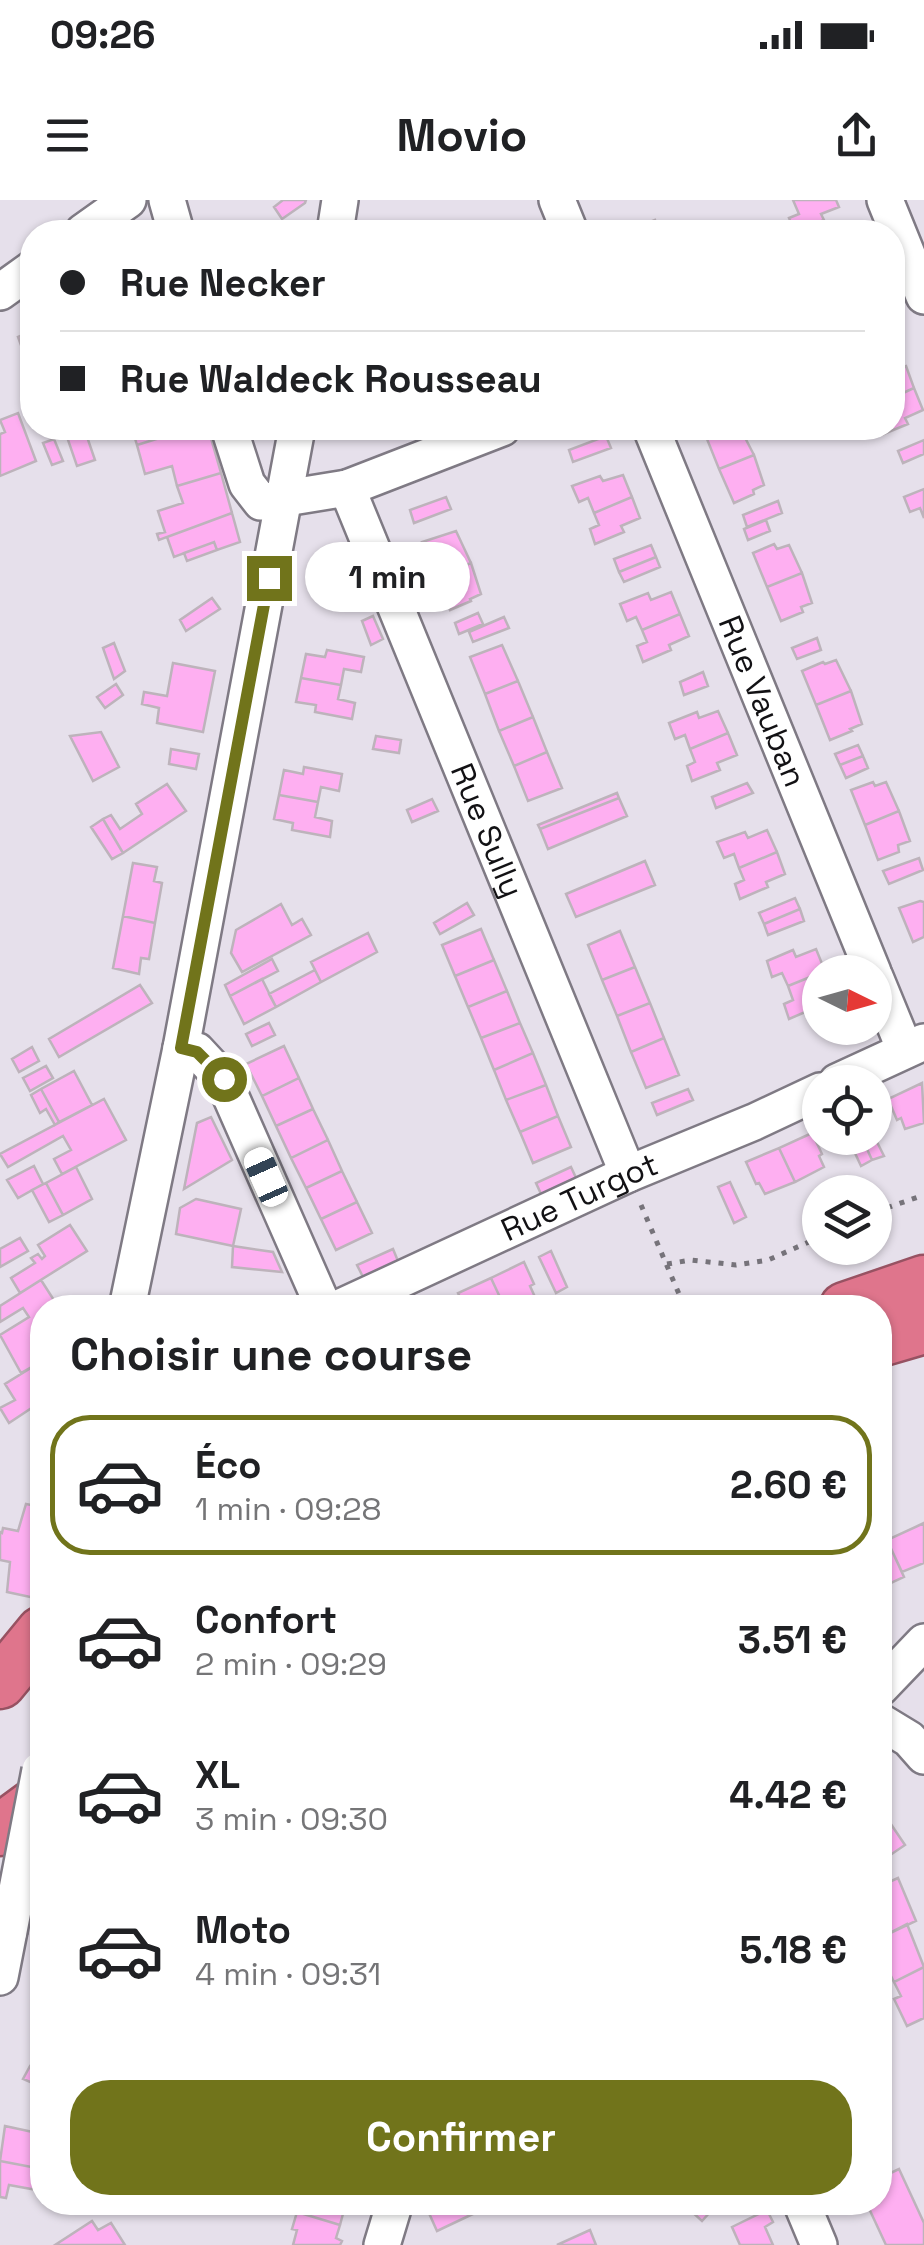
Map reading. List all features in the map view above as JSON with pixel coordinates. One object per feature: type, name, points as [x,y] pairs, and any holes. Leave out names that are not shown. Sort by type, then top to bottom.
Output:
[{"type":"highway","points":[[883,1295],[924,1281]]},
{"type":"highway","points":[[892,1337],[924,1328]]},
{"type":"highway","points":[[0,1683],[30,1647]]},
{"type":"highway","points":[[0,1830],[30,1791]]},
{"type":"highway","points":[[0,1880],[30,1857]]},
{"type":"street","points":[[100,220],[128,200]]},
{"type":"street","points":[[232,440],[247,484],[261,502],[347,488],[471,440]]},
{"type":"street","points":[[131,1295],[295,440]]},
{"type":"street","name":"Rue Vauban","points":[[656,440],[866,955]]},
{"type":"street","name":"Rue Sully","points":[[347,488],[628,1174]]},
{"type":"street","name":"Rue Vauban","points":[[892,1007],[914,1046]]},
{"type":"street","points":[[873,1065],[914,1046]]},
{"type":"street","points":[[181,1048],[197,1052],[224,1079],[318,1295]]},
{"type":"street","name":"Rue Turgot","points":[[367,1295],[628,1174],[802,1099]]},
{"type":"street","points":[[892,1675],[924,1642]]},
{"type":"street","points":[[892,1728],[924,1756]]},
{"type":"street","points":[[0,1977],[30,1831]]},
{"type":"street","points":[[382,2245],[391,2215]]},
{"type":"street","points":[[806,2215],[819,2245]]},
{"type":"path","points":[[628,1174],[680,1295]]},
{"type":"path","points":[[892,1206],[924,1195]]},
{"type":"path","points":[[667,1264],[692,1260],[736,1265],[768,1260],[802,1245]]},
{"type":"building","points":[[283,200],[306,200],[282,219],[274,207]]},
{"type":"building","points":[[793,200],[836,200],[839,207],[821,214],[824,220],[790,220],[799,214]]},
{"type":"building","points":[[905,366],[914,388],[905,392]]},
{"type":"building","points":[[914,388],[923,410],[905,418],[905,392]]},
{"type":"building","points":[[18,413],[20,440],[28,440],[36,461],[0,476],[0,434],[5,432],[0,420]]},
{"type":"building","points":[[54,440],[63,461],[52,465],[43,443]]},
{"type":"building","points":[[68,440],[88,440],[95,460],[77,466]]},
{"type":"building","points":[[153,440],[211,440],[221,473],[177,486],[172,466],[145,474],[137,445]]},
{"type":"building","points":[[595,440],[608,440],[611,448],[573,462],[569,450]]},
{"type":"building","points":[[707,440],[746,440],[754,455],[719,469]]},
{"type":"building","points":[[924,440],[924,454],[903,463],[898,451]]},
{"type":"building","points":[[754,455],[764,485],[734,503],[719,469]]},
{"type":"building","points":[[221,473],[232,513],[159,540],[157,534],[165,532],[158,511],[183,503],[177,486]]},
{"type":"building","points":[[623,475],[632,497],[594,513],[588,498],[579,502],[572,486],[600,476],[603,481]]},
{"type":"building","points":[[924,489],[924,518],[920,508],[910,512],[904,497]]},
{"type":"building","points":[[446,497],[451,509],[414,523],[410,510]]},
{"type":"building","points":[[632,497],[640,518],[621,526],[624,532],[595,544],[590,529],[599,525],[594,513]]},
{"type":"building","points":[[778,501],[782,513],[747,527],[743,515]]},
{"type":"building","points":[[232,513],[240,542],[217,550],[214,542],[174,557],[167,537]]},
{"type":"building","points":[[766,520],[770,531],[748,540],[744,529]]},
{"type":"building","points":[[456,531],[471,563],[436,577],[422,542]]},
{"type":"building","points":[[214,542],[217,550],[187,561],[184,553]]},
{"type":"building","points":[[774,544],[777,549],[789,545],[802,573],[767,587],[753,553]]},
{"type":"building","points":[[651,545],[656,557],[619,572],[614,559]]},
{"type":"building","points":[[656,557],[660,567],[624,582],[619,572]]},
{"type":"building","points":[[471,563],[481,594],[450,610],[436,577]]},
{"type":"building","points":[[802,573],[812,603],[801,607],[803,612],[781,621],[767,587]]},
{"type":"building","points":[[671,592],[680,614],[642,630],[636,617],[627,621],[620,604],[648,593],[651,600]]},
{"type":"building","points":[[212,598],[220,609],[186,631],[180,620]]},
{"type":"building","points":[[478,613],[483,624],[459,634],[455,623]]},
{"type":"building","points":[[680,614],[689,636],[669,645],[671,650],[643,662],[637,646],[647,642],[642,630]]},
{"type":"building","points":[[373,616],[383,639],[371,645],[362,621]]},
{"type":"building","points":[[504,617],[509,628],[473,642],[469,632]]},
{"type":"building","points":[[817,638],[821,650],[797,659],[792,648]]},
{"type":"building","points":[[114,643],[125,671],[114,679],[103,648]]},
{"type":"building","points":[[502,645],[518,681],[485,694],[470,657]]},
{"type":"building","points":[[327,650],[364,657],[361,672],[344,669],[341,685],[301,678],[306,654],[325,657]]},
{"type":"building","points":[[836,660],[851,691],[816,705],[802,671]]},
{"type":"building","points":[[173,663],[215,671],[203,732],[157,723],[159,708],[142,704],[144,692],[167,696]]},
{"type":"building","points":[[703,672],[708,686],[684,695],[680,682]]},
{"type":"building","points":[[301,678],[341,685],[338,699],[355,703],[352,719],[315,712],[316,705],[296,702]]},
{"type":"building","points":[[518,681],[533,717],[499,731],[485,694]]},
{"type":"building","points":[[116,684],[123,695],[105,708],[97,697]]},
{"type":"building","points":[[851,691],[862,724],[830,740],[816,705]]},
{"type":"building","points":[[718,711],[728,733],[690,749],[685,735],[675,739],[669,723],[697,712],[699,718]]},
{"type":"building","points":[[533,717],[547,752],[514,766],[499,731]]},
{"type":"building","points":[[101,732],[119,767],[93,781],[70,736]]},
{"type":"building","points":[[728,733],[737,755],[717,763],[720,770],[692,781],[687,766],[695,762],[690,749]]},
{"type":"building","points":[[376,736],[401,740],[399,753],[373,749]]},
{"type":"building","points":[[858,745],[863,756],[840,765],[835,754]]},
{"type":"building","points":[[171,749],[199,754],[196,769],[169,764]]},
{"type":"building","points":[[547,752],[562,788],[528,801],[514,766]]},
{"type":"building","points":[[863,756],[868,768],[846,778],[840,765]]},
{"type":"building","points":[[304,767],[342,774],[339,791],[321,787],[318,802],[279,795],[284,770],[303,774]]},
{"type":"building","points":[[873,782],[875,786],[886,782],[899,811],[865,825],[851,790]]},
{"type":"building","points":[[747,783],[753,793],[716,808],[712,797]]},
{"type":"building","points":[[167,784],[186,811],[123,853],[103,819],[111,815],[120,829],[142,814],[136,804]]},
{"type":"building","points":[[617,793],[619,798],[540,829],[538,825]]},
{"type":"building","points":[[279,795],[318,802],[315,817],[332,821],[330,837],[292,830],[293,823],[274,819]]},
{"type":"building","points":[[619,798],[627,816],[548,849],[540,829]]},
{"type":"building","points":[[432,799],[438,811],[412,822],[407,810]]},
{"type":"building","points":[[899,811],[910,841],[898,845],[899,852],[878,860],[865,825]]},
{"type":"building","points":[[103,819],[123,853],[112,859],[91,827]]},
{"type":"building","points":[[767,830],[777,852],[739,868],[734,854],[724,858],[717,842],[745,832],[748,838]]},
{"type":"building","points":[[777,852],[785,874],[766,882],[768,887],[740,899],[735,884],[744,880],[739,868]]},
{"type":"building","points":[[919,858],[923,870],[889,884],[883,871]]},
{"type":"building","points":[[645,861],[655,885],[576,917],[566,894]]},
{"type":"building","points":[[133,863],[157,867],[154,881],[162,883],[155,923],[123,916]]},
{"type":"building","points":[[795,898],[800,909],[764,924],[759,913]]},
{"type":"building","points":[[924,902],[924,937],[913,942],[899,908]]},
{"type":"building","points":[[467,903],[474,915],[440,934],[434,923]]},
{"type":"building","points":[[281,904],[292,925],[302,919],[311,935],[242,972],[231,953],[236,930]]},
{"type":"building","points":[[800,909],[804,921],[768,935],[764,924]]},
{"type":"building","points":[[123,916],[155,923],[149,959],[141,958],[139,974],[113,968]]},
{"type":"building","points":[[481,929],[494,960],[455,976],[442,945]]},
{"type":"building","points":[[620,931],[635,967],[602,980],[588,945]]},
{"type":"building","points":[[368,933],[377,952],[321,982],[311,962]]},
{"type":"building","points":[[816,949],[818,955],[802,955],[802,980],[788,986],[782,973],[772,977],[767,961],[793,950],[796,957]]},
{"type":"building","points":[[272,959],[278,971],[230,996],[225,985]]},
{"type":"building","points":[[494,960],[507,991],[468,1007],[455,976]]},
{"type":"building","points":[[635,967],[650,1003],[617,1016],[602,980]]},
{"type":"building","points":[[315,970],[321,982],[276,1007],[269,994]]},
{"type":"building","points":[[262,979],[276,1007],[244,1024],[230,996]]},
{"type":"building","points":[[802,980],[802,1013],[789,1019],[784,1004],[793,1000],[788,986]]},
{"type":"building","points":[[140,985],[152,1003],[59,1057],[49,1039]]},
{"type":"building","points":[[507,991],[520,1023],[481,1038],[468,1007]]},
{"type":"building","points":[[650,1003],[664,1038],[631,1052],[617,1016]]},
{"type":"building","points":[[269,1023],[275,1035],[252,1046],[246,1034]]},
{"type":"building","points":[[520,1023],[533,1053],[494,1070],[481,1038]]},
{"type":"building","points":[[664,1038],[679,1075],[646,1088],[631,1052]]},
{"type":"building","points":[[284,1046],[299,1078],[262,1096],[246,1064]]},
{"type":"building","points":[[32,1047],[39,1061],[19,1072],[12,1059]]},
{"type":"building","points":[[533,1053],[546,1085],[506,1100],[494,1070]]},
{"type":"building","points":[[46,1066],[53,1078],[30,1091],[23,1078]]},
{"type":"building","points":[[74,1071],[92,1105],[59,1122],[41,1089]]},
{"type":"building","points":[[299,1078],[313,1109],[276,1126],[262,1096]]},
{"type":"building","points":[[922,1083],[924,1123],[905,1129],[892,1108],[892,1097]]},
{"type":"building","points":[[546,1085],[558,1116],[520,1132],[506,1100]]},
{"type":"building","points":[[41,1089],[59,1122],[55,1125],[46,1109],[40,1113],[31,1095]]},
{"type":"building","points":[[688,1089],[693,1100],[657,1115],[652,1103]]},
{"type":"building","points":[[104,1099],[126,1140],[62,1174],[54,1159],[71,1150],[63,1136],[8,1167],[0,1154]]},
{"type":"building","points":[[313,1109],[328,1140],[291,1158],[276,1126]]},
{"type":"building","points":[[558,1116],[571,1147],[533,1163],[520,1132]]},
{"type":"building","points":[[211,1117],[232,1160],[184,1189],[197,1123]]},
{"type":"building","points":[[802,1138],[802,1155],[820,1155],[824,1167],[802,1175],[795,1182],[779,1148]]},
{"type":"building","points":[[328,1140],[342,1171],[306,1188],[291,1158]]},
{"type":"building","points":[[779,1148],[795,1182],[765,1194],[746,1162]]},
{"type":"building","points":[[856,1155],[870,1155],[872,1160],[861,1166]]},
{"type":"building","points":[[34,1166],[43,1184],[18,1198],[7,1180]]},
{"type":"building","points":[[76,1167],[92,1199],[63,1215],[46,1183]]},
{"type":"building","points":[[571,1167],[577,1180],[542,1196],[536,1183]]},
{"type":"building","points":[[342,1171],[357,1202],[321,1219],[306,1188]]},
{"type":"building","points":[[730,1182],[746,1217],[734,1223],[718,1187]]},
{"type":"building","points":[[46,1183],[63,1215],[49,1222],[32,1190]]},
{"type":"building","points":[[196,1199],[241,1209],[233,1246],[176,1234],[180,1208]]},
{"type":"building","points":[[357,1202],[372,1233],[336,1250],[321,1219]]},
{"type":"building","points":[[70,1225],[87,1251],[20,1293],[11,1278],[35,1263],[31,1258],[38,1254],[42,1259],[45,1256],[38,1245]]},
{"type":"building","points":[[20,1238],[28,1251],[0,1267],[0,1249]]},
{"type":"building","points":[[233,1246],[273,1252],[282,1272],[232,1267]]},
{"type":"building","points":[[393,1249],[398,1261],[363,1277],[357,1265]]},
{"type":"building","points":[[551,1251],[567,1287],[556,1293],[539,1257]]},
{"type":"building","points":[[524,1262],[534,1284],[530,1286],[534,1295],[499,1295],[491,1278]]},
{"type":"building","points":[[491,1278],[499,1295],[459,1295]]},
{"type":"building","points":[[41,1280],[51,1295],[30,1295],[30,1368],[21,1373],[0,1335],[29,1317],[23,1308],[0,1322],[0,1306]]},
{"type":"building","points":[[30,1368],[30,1409],[9,1423],[0,1408],[15,1400],[5,1384]]},
{"type":"building","points":[[26,1504],[30,1505],[30,1597],[7,1592],[10,1562],[0,1560],[0,1532],[3,1528],[18,1531]]},
{"type":"building","points":[[924,1523],[924,1563],[902,1572],[892,1551],[892,1538]]},
{"type":"building","points":[[892,1551],[904,1577],[892,1582]]},
{"type":"building","points":[[892,1826],[905,1845],[892,1854]]},
{"type":"building","points":[[898,1878],[916,1921],[892,1932],[892,1881]]},
{"type":"building","points":[[907,1924],[924,1967],[894,1982],[892,1978],[892,1932]]},
{"type":"building","points":[[924,1967],[924,2018],[907,2026],[894,1999],[901,1996],[894,1982]]},
{"type":"building","points":[[5,2126],[30,2131],[30,2167],[0,2161]]},
{"type":"building","points":[[0,2161],[30,2167],[30,2189],[9,2185],[6,2198],[0,2197]]},
{"type":"building","points":[[899,2169],[924,2223],[924,2245],[886,2245],[872,2215],[892,2215],[892,2172]]},
{"type":"building","points":[[296,2215],[307,2215],[340,2225],[336,2238],[342,2241],[340,2245],[293,2245],[297,2230],[292,2229]]},
{"type":"building","points":[[307,2215],[343,2215],[340,2225]]},
{"type":"building","points":[[430,2215],[471,2215],[437,2231]]},
{"type":"building","points":[[757,2215],[770,2215],[773,2222],[765,2227],[773,2245],[740,2245],[732,2227]]},
{"type":"building","points":[[92,2221],[98,2230],[111,2223],[125,2245],[55,2245]]},
{"type":"building","points":[[590,2230],[596,2245],[557,2245]]},
{"type":"route","points":[[224,1079],[197,1052],[181,1048],[269,578]]}]
